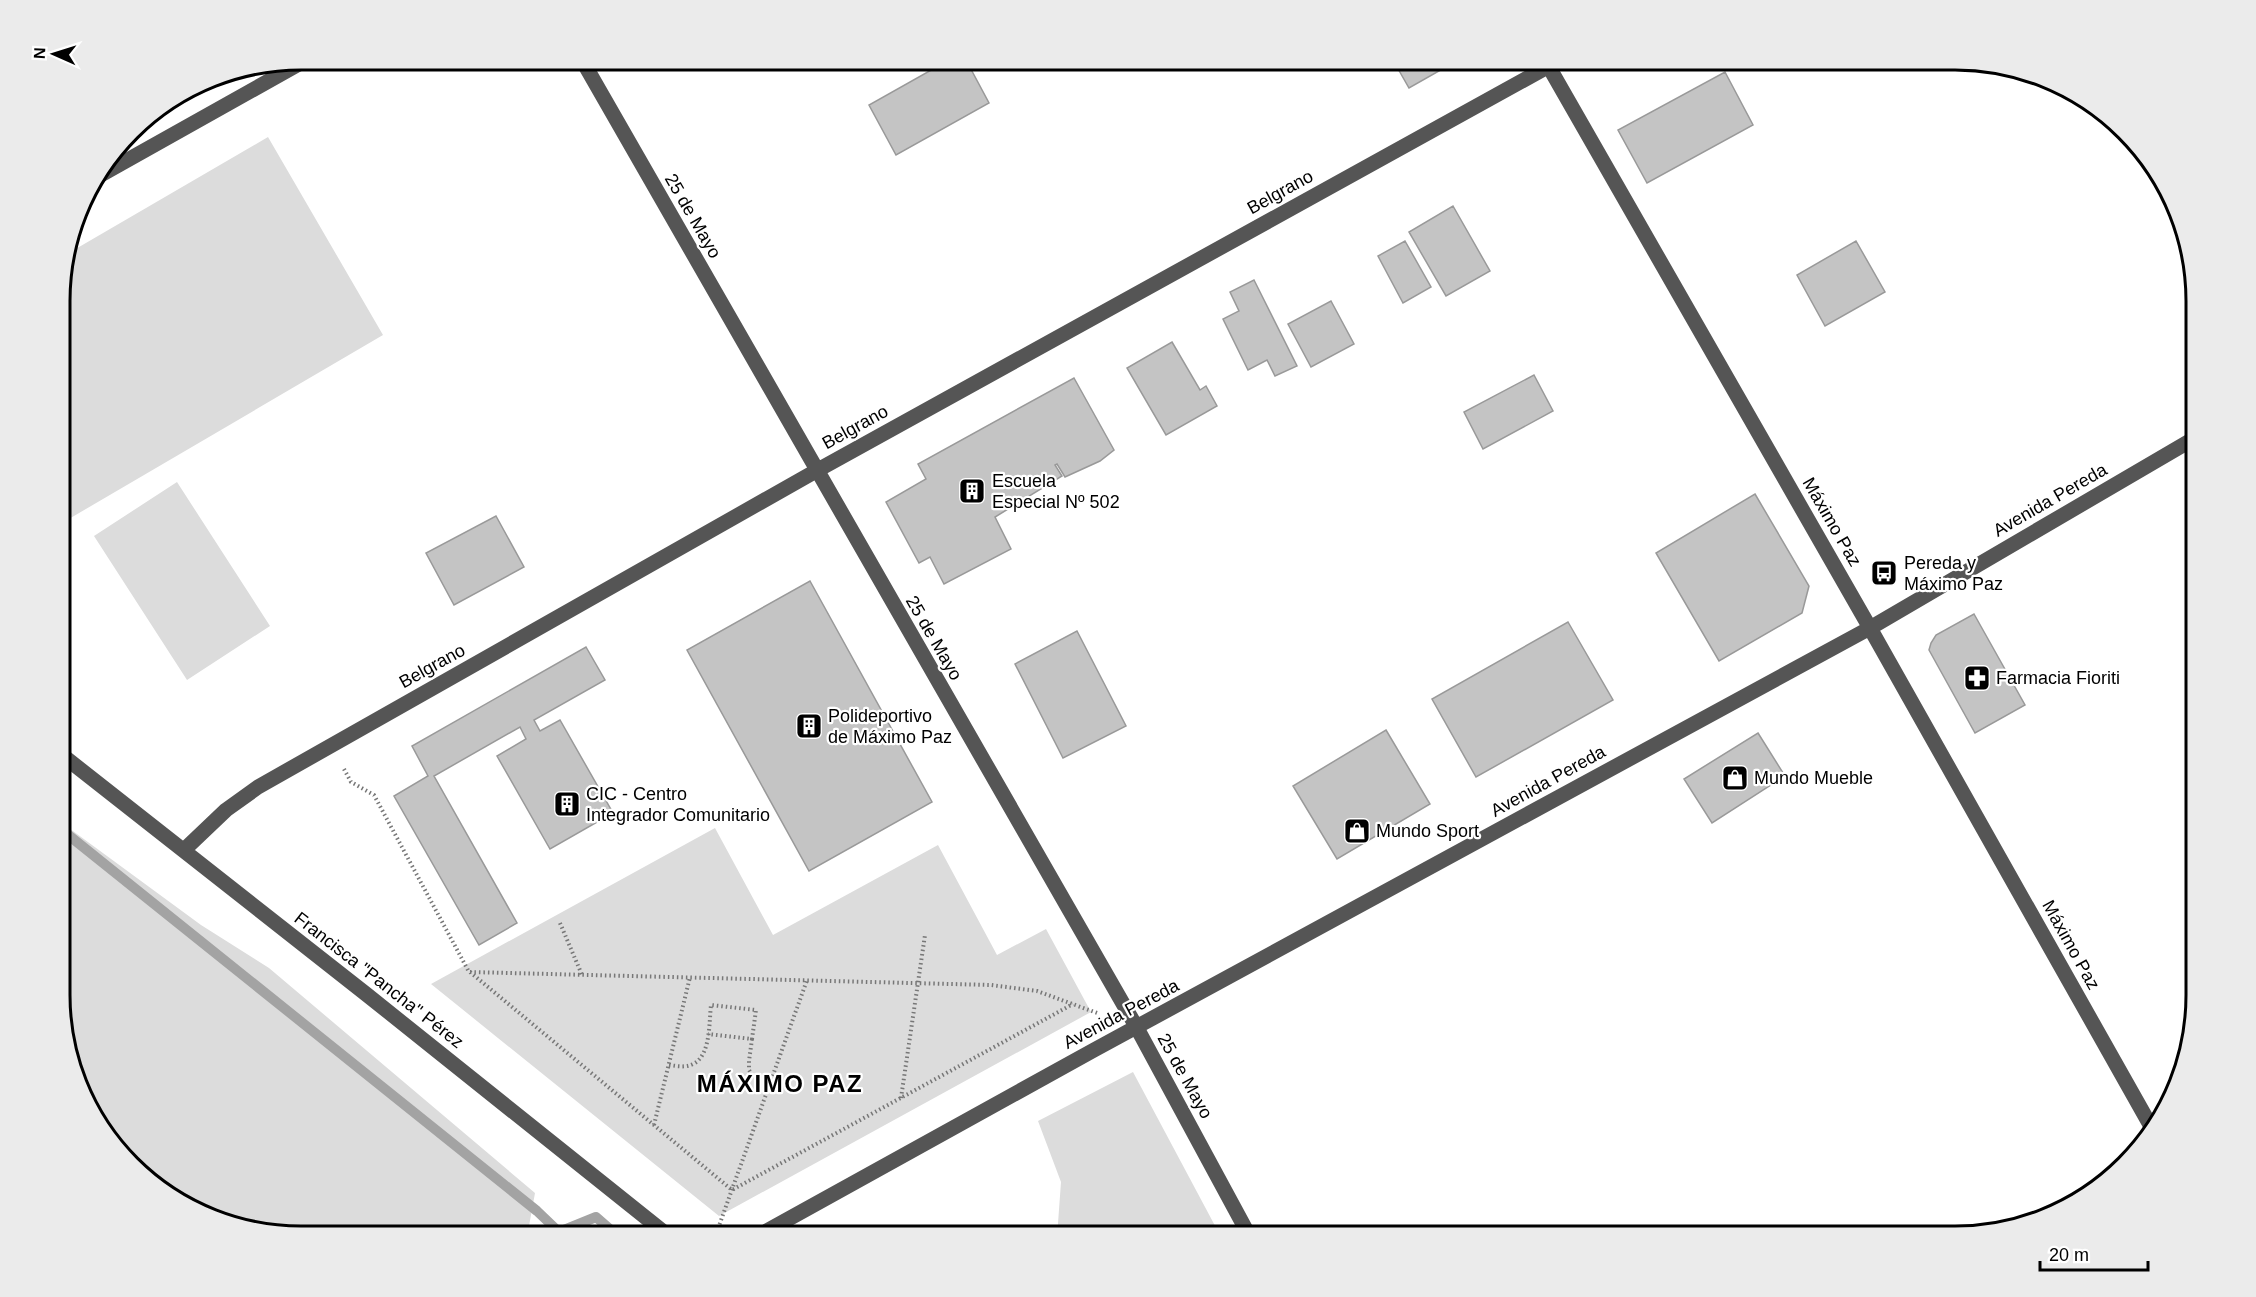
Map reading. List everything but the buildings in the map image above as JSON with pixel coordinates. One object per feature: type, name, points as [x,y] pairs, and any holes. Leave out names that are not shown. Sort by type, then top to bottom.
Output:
[{"type":"street","name":"25 de Mayo","points":[[588,70],[1137,1028],[1244,1226]]},
{"type":"street","name":"Belgrano","points":[[184,850],[226,810],[258,787],[816,471],[1537,70]]},
{"type":"street","name":"Máximo Paz","points":[[1556,70],[2148,1122]]},
{"type":"street","points":[[112,169],[286,71]]},
{"type":"street","name":"Avenida Pereda","points":[[776,1226],[1870,628],[2186,443]]},
{"type":"street","name":"Francisca \"Pancha\" Pérez","points":[[70,761],[656,1226]]},
{"type":"path","points":[[331,745],[351,782],[374,795],[470,972],[732,1190]]},
{"type":"path","points":[[560,923],[582,975]]},
{"type":"path","points":[[901,1098],[925,935]]},
{"type":"path","points":[[470,972],[1015,987],[1037,991],[1137,1028]]},
{"type":"path","points":[[654,1125],[690,977]]},
{"type":"path","points":[[719,1226],[807,980]]},
{"type":"path","points":[[732,1190],[1073,1004]]},
{"type":"path","points":[[669,1065],[692,1065],[699,1060],[708,1034],[711,1005],[756,1010],[749,1070],[753,1076],[771,1082]]},
{"type":"path","points":[[708,1034],[752,1038]]},
{"type":"shaded area","points":[[268,137],[383,335],[70,518],[70,302],[77,248]]},
{"type":"shaded area","points":[[177,482],[270,626],[187,680],[94,536]]},
{"type":"shaded area","points":[[715,828],[773,935],[938,845],[997,955],[1046,929],[1091,1012],[719,1216],[431,984]]},
{"type":"shaded area","points":[[70,829],[201,925],[269,968],[535,1193],[529,1226],[287,1226],[242,1219],[213,1209],[186,1196],[161,1179],[138,1159],[109,1124],[94,1098],[78,1055],[72,1025],[70,995]]},
{"type":"shaded area","points":[[1133,1072],[1215,1226],[1058,1226],[1061,1182],[1038,1121]]},
{"type":"waterway","points":[[70,836],[537,1211],[553,1226]]},
{"type":"waterway","points":[[574,1226],[596,1217],[606,1226]]},
{"type":"place","name":"Escuela Especial Nº 502","points":[[972,491]]},
{"type":"place","name":"Pereda y Máximo Paz","points":[[1884,573]]},
{"type":"place","name":"Farmacia Fioriti","points":[[1977,678]]},
{"type":"place","name":"Polideportivo de Máximo Paz","points":[[809,726]]},
{"type":"place","name":"Mundo Mueble","points":[[1735,778]]},
{"type":"place","name":"CIC - Centro Integrador Comunitario","points":[[567,804]]},
{"type":"place","name":"Mundo Sport","points":[[1357,831]]},
{"type":"district","name":"MÁXIMO PAZ","points":[[780,1084]]}]
